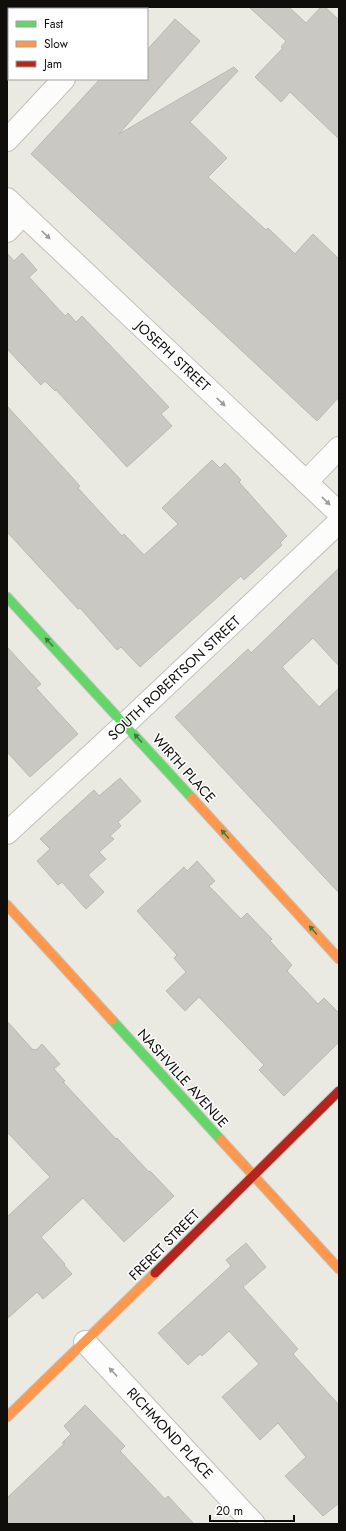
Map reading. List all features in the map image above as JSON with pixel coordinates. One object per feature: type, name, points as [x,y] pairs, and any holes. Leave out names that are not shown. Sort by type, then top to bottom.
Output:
[{"type":"street","points":[[7,140],[63,80]]},
{"type":"street","name":"JOSEPH STREET","points":[[7,199],[339,513]]},
{"type":"street","points":[[7,231],[24,214]]},
{"type":"street","points":[[306,482],[339,448]]},
{"type":"street","name":"SOUTH ROBERTSON STREET","points":[[7,832],[125,724],[339,522]]},
{"type":"street","name":"WIRTH PLACE","points":[[7,597],[339,959]]},
{"type":"street","name":"NASHVILLE AVENUE","points":[[7,905],[339,1269]]},
{"type":"street","name":"FRERET STREET","points":[[7,1418],[86,1342],[339,1091]]},
{"type":"street","name":"RICHMOND PLACE","points":[[86,1342],[254,1524]]},
{"type":"building","points":[[249,7],[289,7],[306,23],[321,7],[325,7],[339,20],[339,139],[290,92],[281,102],[255,77],[283,48],[281,47],[286,41]]},
{"type":"building","points":[[175,19],[200,41],[119,134],[234,67],[238,71],[190,122],[227,158],[208,177],[266,230],[268,228],[295,254],[313,234],[339,259],[339,397],[317,421],[31,154],[99,80],[148,80],[148,49]]},
{"type":"building","points":[[7,253],[14,261],[22,253],[37,270],[29,277],[65,316],[68,313],[76,322],[82,316],[169,407],[161,414],[172,426],[127,467],[56,390],[55,391],[45,381],[41,385],[7,349]]},
{"type":"building","points":[[7,406],[80,486],[78,488],[122,536],[124,534],[144,555],[178,524],[162,508],[212,460],[220,468],[225,463],[241,480],[239,482],[287,536],[280,543],[282,545],[244,580],[241,576],[140,667],[121,647],[117,650],[80,608],[78,609],[7,532]]},
{"type":"building","points":[[339,568],[339,666],[313,638],[282,667],[319,707],[339,688],[339,893],[175,717],[248,649],[251,653]]},
{"type":"building","points":[[7,647],[41,684],[36,688],[78,734],[30,777],[7,752]]},
{"type":"building","points":[[120,778],[141,801],[118,822],[121,826],[110,836],[114,839],[99,852],[106,859],[88,875],[104,892],[86,909],[62,882],[58,885],[37,861],[50,849],[40,839],[94,790],[99,796]]},
{"type":"building","points":[[197,861],[215,881],[209,886],[241,919],[247,913],[272,939],[270,941],[292,965],[287,971],[318,1004],[324,998],[339,1013],[339,1042],[284,1096],[259,1070],[264,1065],[199,997],[185,1011],[166,991],[186,972],[174,958],[177,955],[137,911],[184,867],[187,871]]},
{"type":"building","points":[[7,1021],[33,1050],[36,1050],[42,1044],[60,1064],[54,1069],[65,1081],[63,1082],[116,1139],[117,1138],[174,1196],[124,1242],[83,1198],[41,1237],[72,1274],[43,1299],[37,1292],[7,1319],[7,1217],[50,1177],[7,1132]]},
{"type":"building","points":[[246,1243],[266,1267],[243,1287],[298,1349],[293,1354],[339,1405],[339,1503],[323,1516],[285,1476],[306,1457],[278,1423],[260,1440],[222,1397],[259,1364],[229,1331],[202,1356],[200,1354],[188,1365],[158,1333],[231,1266],[226,1260]]},
{"type":"building","points":[[85,1405],[125,1446],[120,1451],[165,1499],[168,1496],[194,1524],[7,1524],[7,1498],[65,1443],[62,1443],[71,1434],[64,1426]]},
{"type":"traffic: fast","points":[[7,597],[192,798]]},
{"type":"traffic: fast","points":[[112,1020],[221,1140]]},
{"type":"traffic: slow","points":[[192,798],[339,959]]},
{"type":"traffic: slow","points":[[7,905],[112,1020]]},
{"type":"traffic: slow","points":[[221,1140],[339,1269]]},
{"type":"traffic: slow","points":[[7,1417],[155,1273]]},
{"type":"traffic: jam","points":[[155,1273],[339,1091]]}]
